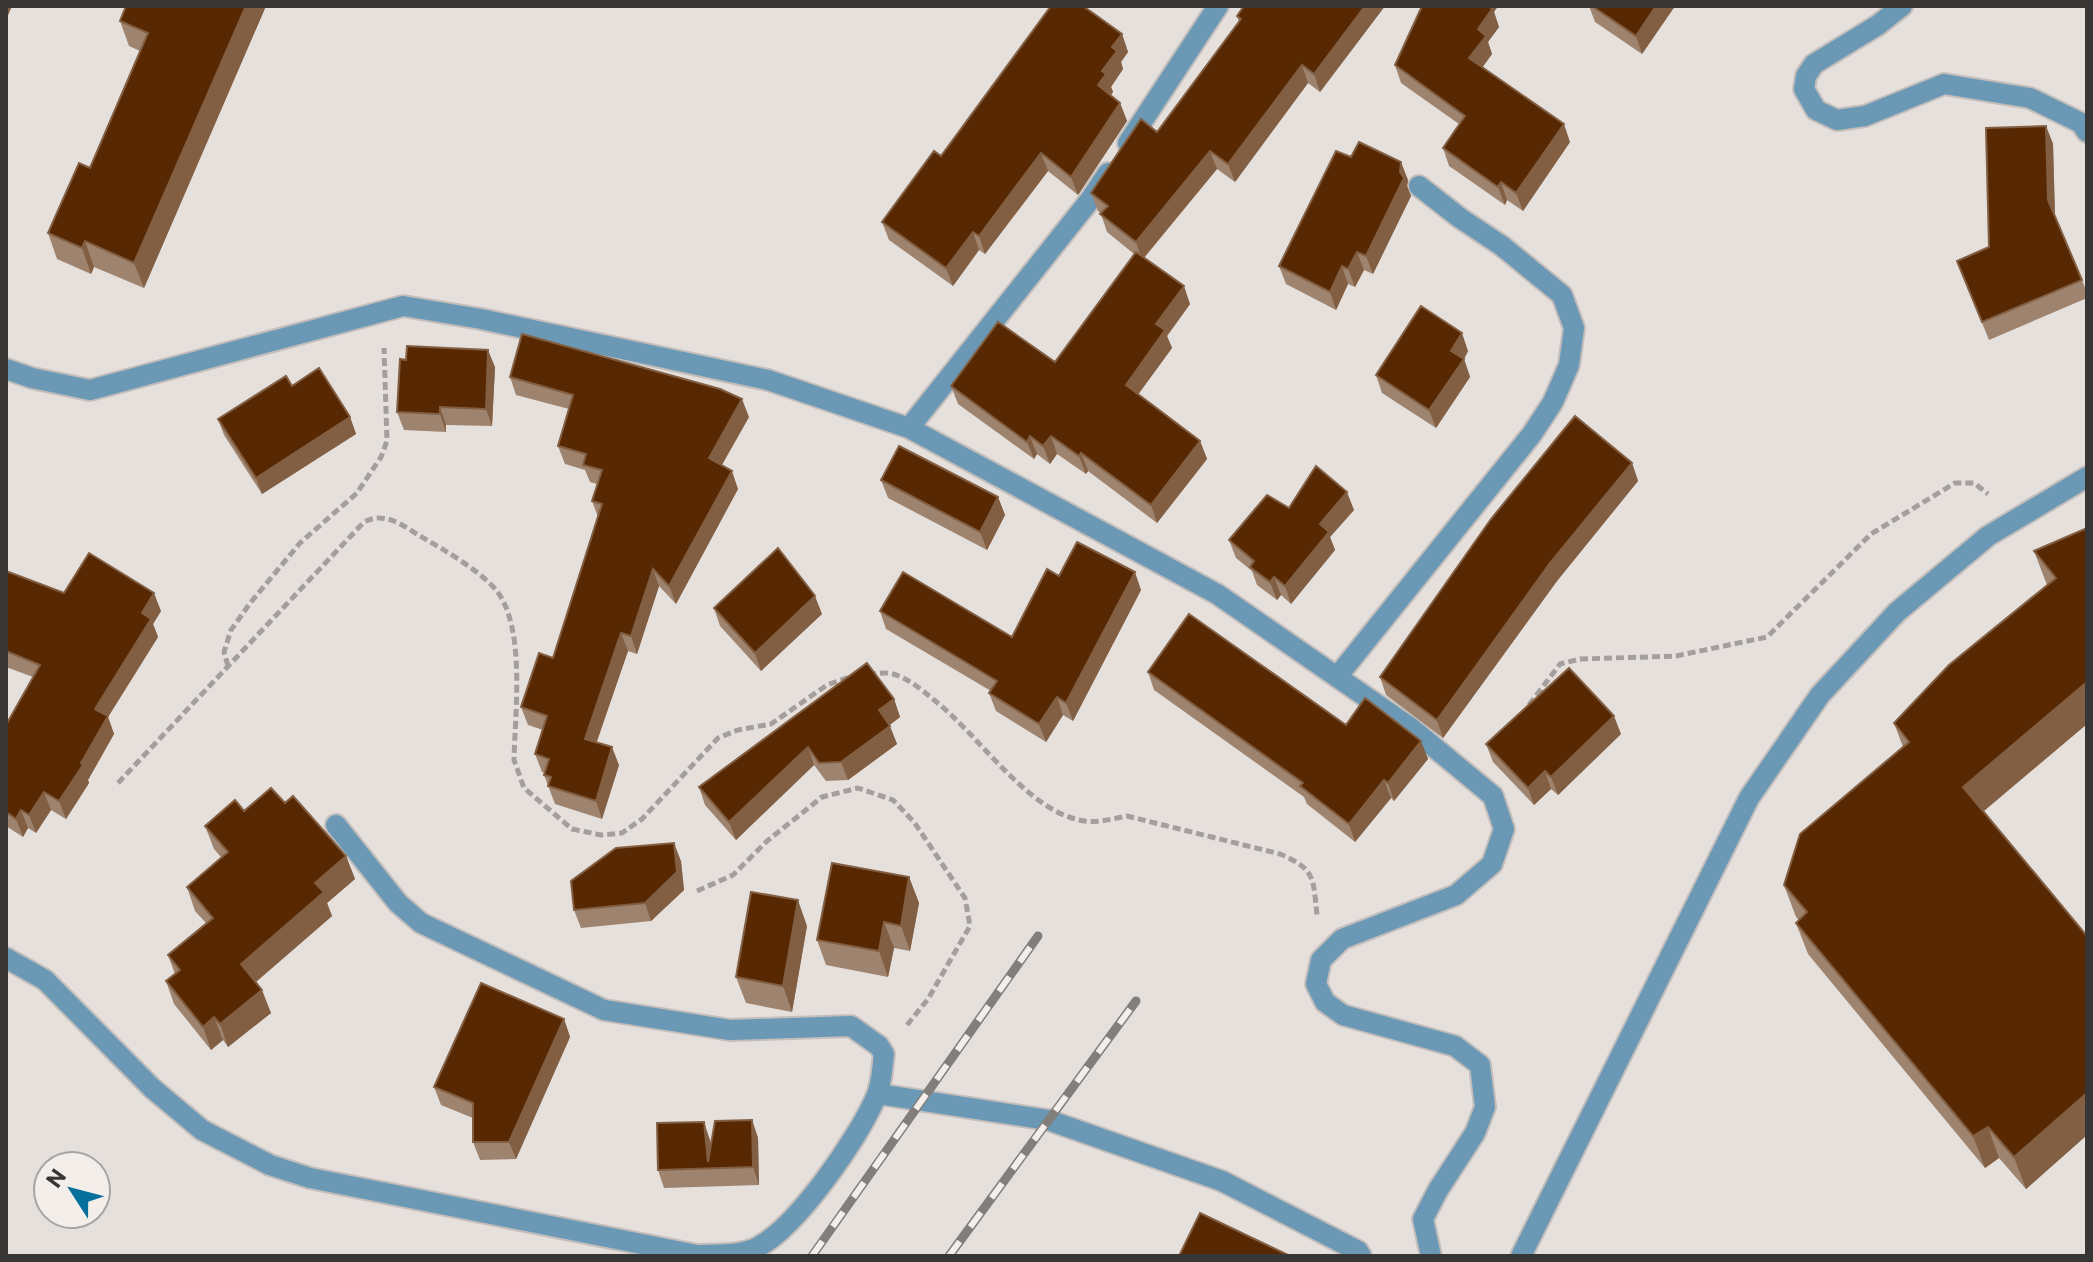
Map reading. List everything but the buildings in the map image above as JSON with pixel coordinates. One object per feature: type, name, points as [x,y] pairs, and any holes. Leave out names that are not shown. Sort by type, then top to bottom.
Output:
[{"type":"street","points":[[909,428],[1090,200],[1218,6]]},
{"type":"street","points":[[1902,6],[1878,25],[1814,64],[1806,76],[1804,89],[1816,110],[1837,120],[1865,116],[1944,84],[2030,98],[2081,123],[2087,132]]},
{"type":"street","points":[[1337,677],[1532,434],[1553,402],[1569,365],[1574,328],[1562,295],[1502,246],[1419,186]]},
{"type":"street","points":[[6,369],[32,378],[90,390],[403,306],[465,317],[768,380],[909,428],[1217,594],[1411,728],[1493,796],[1504,829],[1492,864],[1456,895],[1342,939],[1321,960],[1316,984],[1325,1002],[1343,1015],[1455,1046],[1480,1065],[1485,1107],[1475,1133],[1423,1219],[1431,1256]]},
{"type":"street","points":[[1521,1256],[1749,798],[1820,695],[1897,612],[1988,536],[2087,477]]},
{"type":"street","points":[[6,958],[45,980],[152,1088],[202,1130],[270,1165],[310,1178],[697,1255],[727,1254],[757,1248],[784,1226],[808,1200],[857,1133],[878,1094],[884,1054],[879,1046],[851,1026],[730,1030],[604,1010],[421,923],[398,903],[336,825]]},
{"type":"street","points":[[878,1094],[1048,1120],[1222,1181],[1358,1251],[1361,1256]]},
{"type":"path","points":[[228,667],[224,652],[231,630],[300,543],[357,493],[381,457],[387,441],[382,312]]},
{"type":"path","points":[[1528,708],[1560,664],[1580,659],[1676,656],[1767,637],[1871,534],[1955,483],[1974,483],[1988,494]]},
{"type":"path","points":[[118,783],[364,522],[379,517],[392,519],[433,543],[489,583],[504,602],[515,644],[514,760],[524,788],[572,829],[601,835],[622,833],[642,819],[718,738],[738,730],[771,724],[827,685],[845,677],[891,674],[904,678],[956,717],[1026,791],[1054,811],[1080,820],[1104,821],[1127,816],[1280,854],[1301,863],[1313,877],[1321,960]]},
{"type":"path","points":[[697,891],[733,875],[767,841],[822,797],[858,788],[893,800],[914,822],[965,898],[970,926],[928,999],[884,1054]]},
{"type":"railway","points":[[812,1256],[1038,936]]},
{"type":"railway","points":[[949,1256],[1136,1001]]}]
